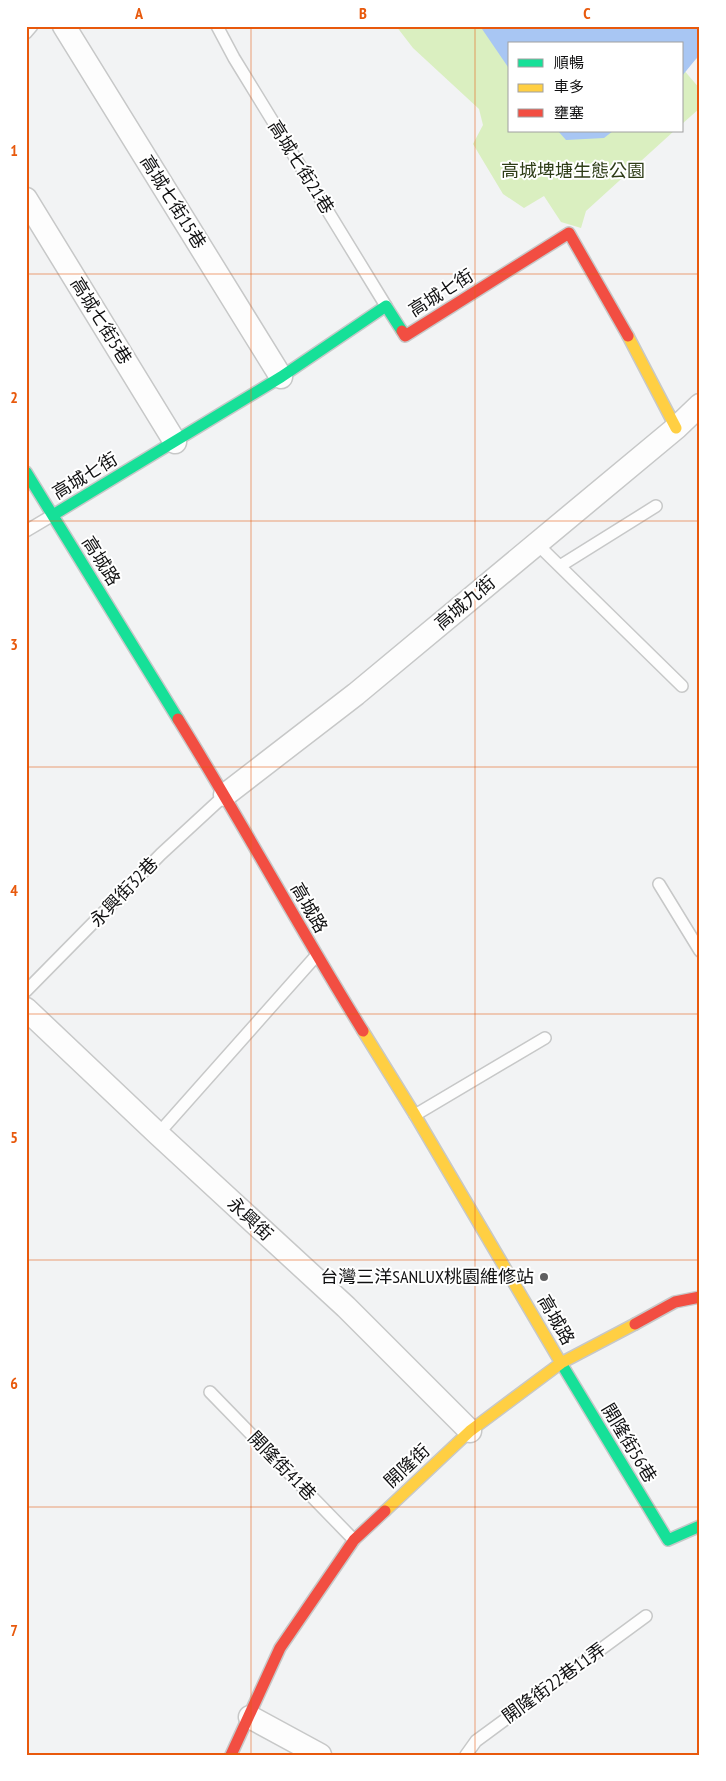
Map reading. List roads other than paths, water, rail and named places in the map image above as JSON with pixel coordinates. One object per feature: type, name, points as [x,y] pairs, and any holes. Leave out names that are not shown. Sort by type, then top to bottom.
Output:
[{"type":"street","name":"高城七街15巷","points":[[64,26],[281,377]]},
{"type":"street","name":"高城七街5巷","points":[[26,199],[175,442]]},
{"type":"street","name":"高城七街","points":[[52,515],[281,377],[386,306],[405,336],[568,233],[612,306],[676,428]]},
{"type":"street","name":"高城九街","points":[[225,795],[356,694],[534,541],[676,428],[700,405]]},
{"type":"street","name":"高城路","points":[[26,472],[225,795],[316,956],[415,1115],[561,1363]]},
{"type":"street","name":"永興街","points":[[26,1010],[346,1307],[470,1431]]},
{"type":"street","name":"開隆街","points":[[231,1755],[280,1648],[354,1540],[470,1431],[561,1363],[675,1302],[700,1297]]},
{"type":"street","name":"開隆街56巷","points":[[561,1363],[668,1540],[700,1526]]},
{"type":"street","points":[[250,1716],[320,1755]]},
{"type":"lane","points":[[26,33],[32,26]]},
{"type":"lane","name":"高城七街21巷","points":[[217,26],[234,58],[386,306]]},
{"type":"lane","points":[[560,566],[656,506]]},
{"type":"lane","points":[[26,531],[52,515]]},
{"type":"lane","points":[[534,541],[682,686]]},
{"type":"lane","name":"永興街32巷","points":[[26,992],[161,854],[225,795]]},
{"type":"lane","points":[[659,884],[700,951]]},
{"type":"lane","points":[[158,1134],[316,956]]},
{"type":"lane","points":[[415,1115],[545,1038]]},
{"type":"lane","name":"開隆街41巷","points":[[210,1392],[354,1540]]},
{"type":"lane","name":"開隆街22巷11弄","points":[[466,1755],[476,1741],[646,1616]]},
{"type":"water","points":[[480,26],[700,26],[700,54],[684,74],[684,42],[508,42],[508,67]]},
{"type":"water","points":[[559,132],[612,132],[604,138],[566,140]]},
{"type":"place","name":"台灣三洋SANLUX桃園維修站","points":[[544,1277]]},
{"type":"park label","name":"高城埤塘生態公園","points":[[573,171]]}]
